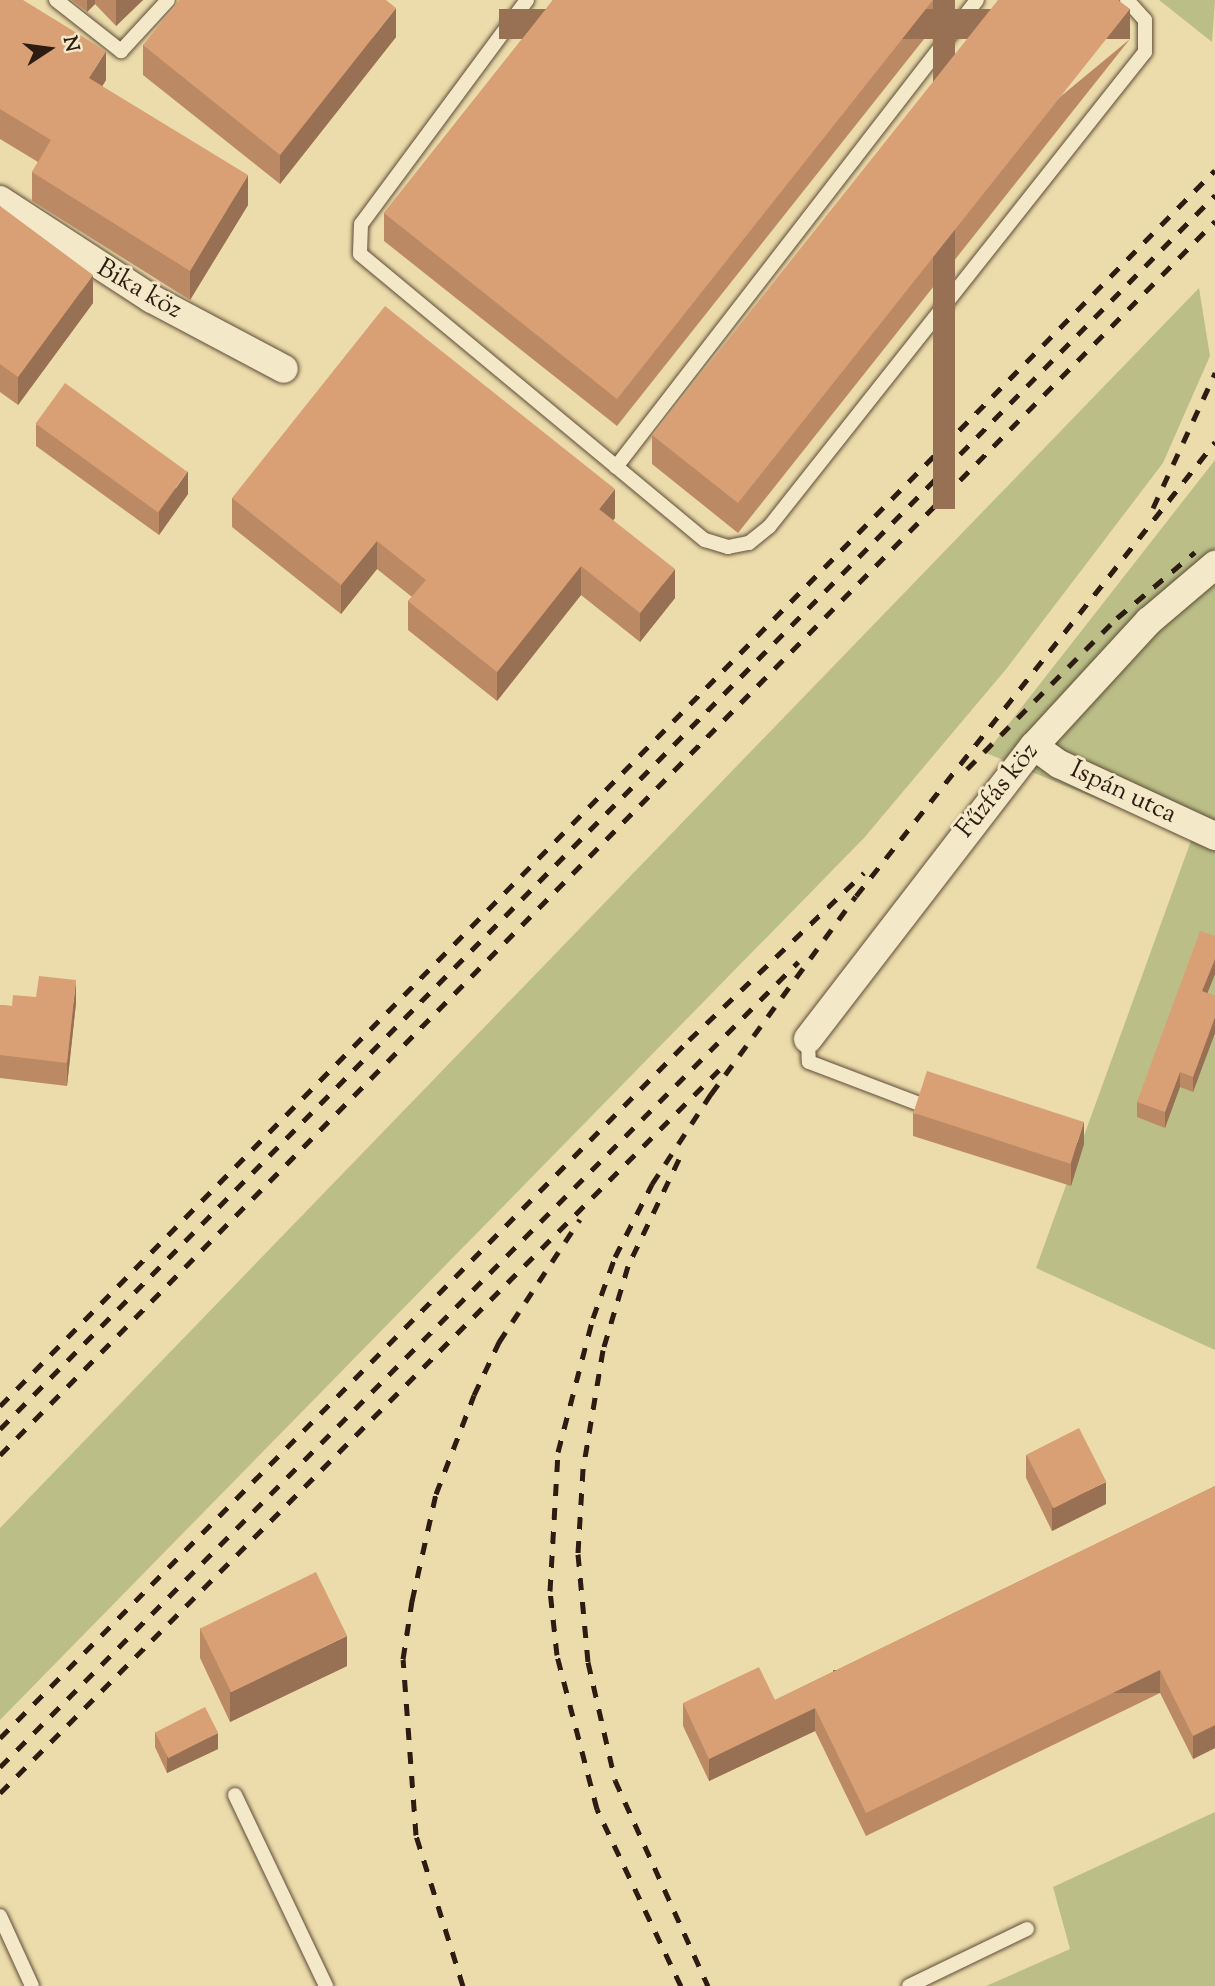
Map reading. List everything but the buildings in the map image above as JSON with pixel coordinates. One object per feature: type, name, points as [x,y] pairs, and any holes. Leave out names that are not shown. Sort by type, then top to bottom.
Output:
[{"type":"street","name":"Bika köz","points":[[0,200],[140,292],[284,369]]},
{"type":"street","name":"Fűzfás köz","points":[[808,1039],[1034,746],[1149,621],[1215,565]]},
{"type":"street","name":"Ispán utca","points":[[1034,746],[1059,764],[1215,836]]},
{"type":"lane","points":[[55,0],[121,51],[168,0]]},
{"type":"lane","points":[[527,0],[361,224],[357,245],[366,263],[617,467],[721,546],[749,543],[769,527],[1145,52],[1145,20],[1127,0]]},
{"type":"lane","points":[[617,467],[977,0]]},
{"type":"lane","points":[[808,1039],[809,1062],[917,1103]]},
{"type":"lane","points":[[235,1795],[327,1986]]},
{"type":"lane","points":[[0,1916],[33,1986]]},
{"type":"lane","points":[[909,1986],[1027,1929]]},
{"type":"green space","points":[[1159,0],[1215,0],[1212,42]]},
{"type":"green space","points":[[1199,288],[1210,356],[1163,463],[1007,668],[864,838],[0,1720],[0,1528]]},
{"type":"green space","points":[[1215,460],[1215,1350],[1036,1268],[1192,838],[986,753]]},
{"type":"green space","points":[[1215,1812],[1215,1986],[986,1986],[1070,1949],[1053,1887]]},
{"type":"railway","points":[[0,1406],[1215,170]]},
{"type":"railway","points":[[0,1429],[1215,195]]},
{"type":"railway","points":[[0,1455],[1215,221]]},
{"type":"railway","points":[[1153,508],[1215,373]]},
{"type":"railway","points":[[681,1986],[597,1809],[557,1655],[550,1591],[558,1452],[593,1318],[615,1257],[652,1184],[711,1094],[856,896],[1215,442]]},
{"type":"railway","points":[[967,769],[1117,618],[1195,552]]},
{"type":"railway","points":[[0,1738],[689,1040],[864,873]]},
{"type":"railway","points":[[0,1767],[798,962]]},
{"type":"railway","points":[[0,1793],[719,1070]]},
{"type":"railway","points":[[679,1159],[628,1266],[603,1350],[583,1469],[578,1554],[588,1662],[615,1780],[708,1986]]},
{"type":"railway","points":[[463,1986],[416,1835],[403,1659],[412,1601],[436,1494],[474,1395],[499,1342],[580,1219]]}]
